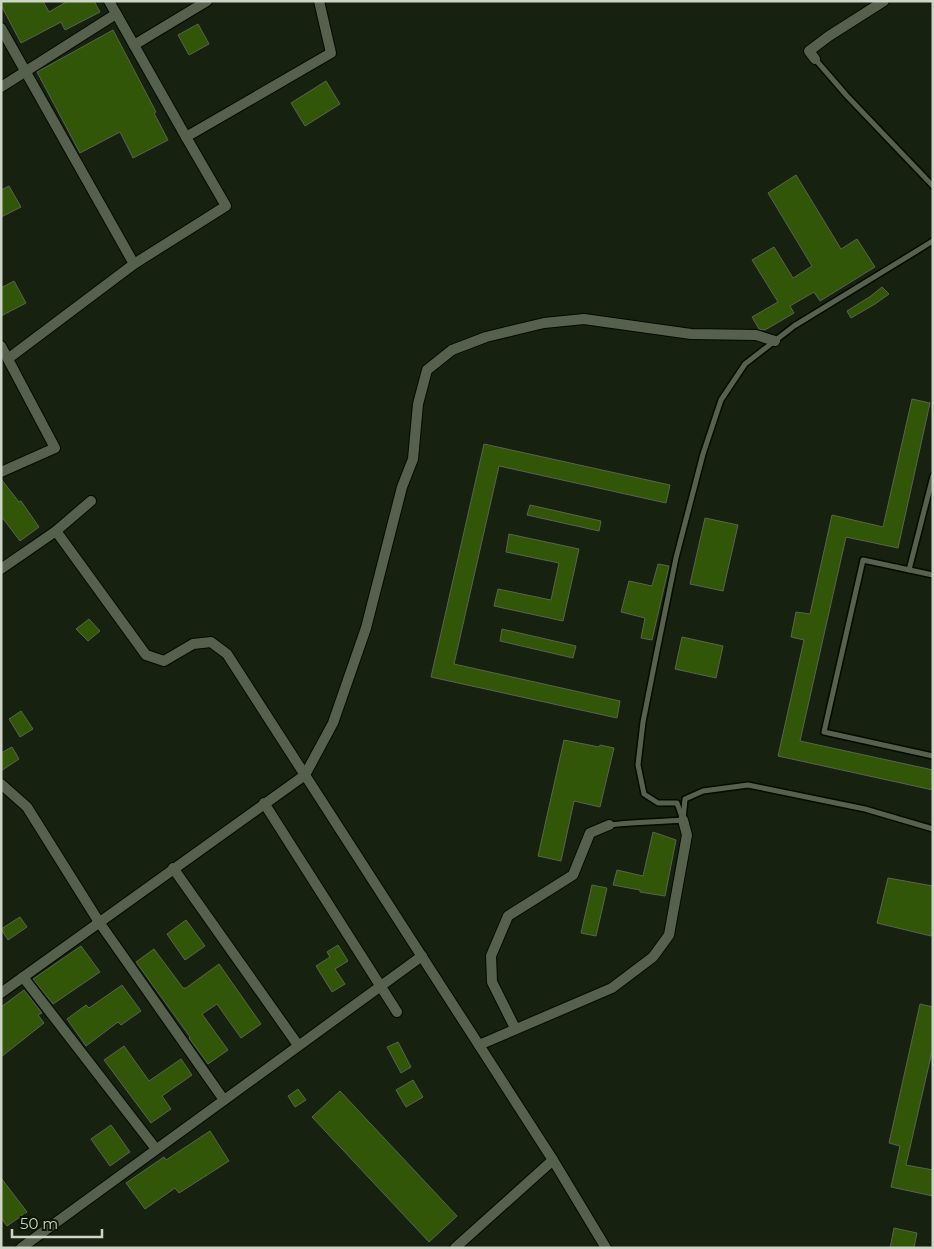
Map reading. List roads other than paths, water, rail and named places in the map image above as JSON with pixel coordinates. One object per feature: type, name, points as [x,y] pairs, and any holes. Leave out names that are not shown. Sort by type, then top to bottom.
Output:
[{"type":"street","points":[[9,358],[134,264],[226,206],[109,1]]},
{"type":"street","points":[[134,45],[207,1]]},
{"type":"street","points":[[186,138],[330,53],[319,1]]},
{"type":"street","points":[[815,59],[809,51],[884,1]]},
{"type":"street","points":[[1,87],[116,14]]},
{"type":"street","points":[[1,28],[134,264]]},
{"type":"street","points":[[1,993],[305,775],[333,723],[366,628],[402,487],[413,459],[418,404],[428,370],[452,350],[486,337],[544,323],[584,320],[691,334],[756,335],[774,341]]},
{"type":"street","points":[[1,346],[55,448],[1,472]]},
{"type":"street","points":[[1,569],[56,531],[91,501]]},
{"type":"street","points":[[56,531],[146,655],[164,660],[193,644],[210,642],[227,654],[553,1160],[606,1248]]},
{"type":"street","points":[[1,784],[27,807],[99,922],[224,1100]]},
{"type":"street","points":[[264,803],[397,1012]]},
{"type":"street","points":[[479,1045],[612,988],[653,957],[669,935],[687,835],[683,820]]},
{"type":"street","points":[[515,1028],[492,982],[491,956],[508,916],[573,876],[590,833],[608,826]]},
{"type":"street","points":[[173,868],[298,1046]]},
{"type":"street","points":[[21,1248],[422,956]]},
{"type":"street","points":[[23,976],[156,1150]]},
{"type":"street","points":[[455,1248],[553,1160]]},
{"type":"lane","points":[[815,59],[847,96],[933,186]]},
{"type":"lane","points":[[683,820],[677,803],[658,803],[644,794],[638,765],[643,722],[676,558],[703,454],[721,400],[745,364],[794,326],[933,241]]},
{"type":"lane","points":[[909,570],[933,476]]},
{"type":"lane","points":[[933,575],[863,560],[824,732],[933,756]]},
{"type":"lane","points":[[683,820],[685,799],[703,791],[748,785],[865,808],[933,829]]},
{"type":"lane","points":[[608,826],[633,822],[683,820]]}]
